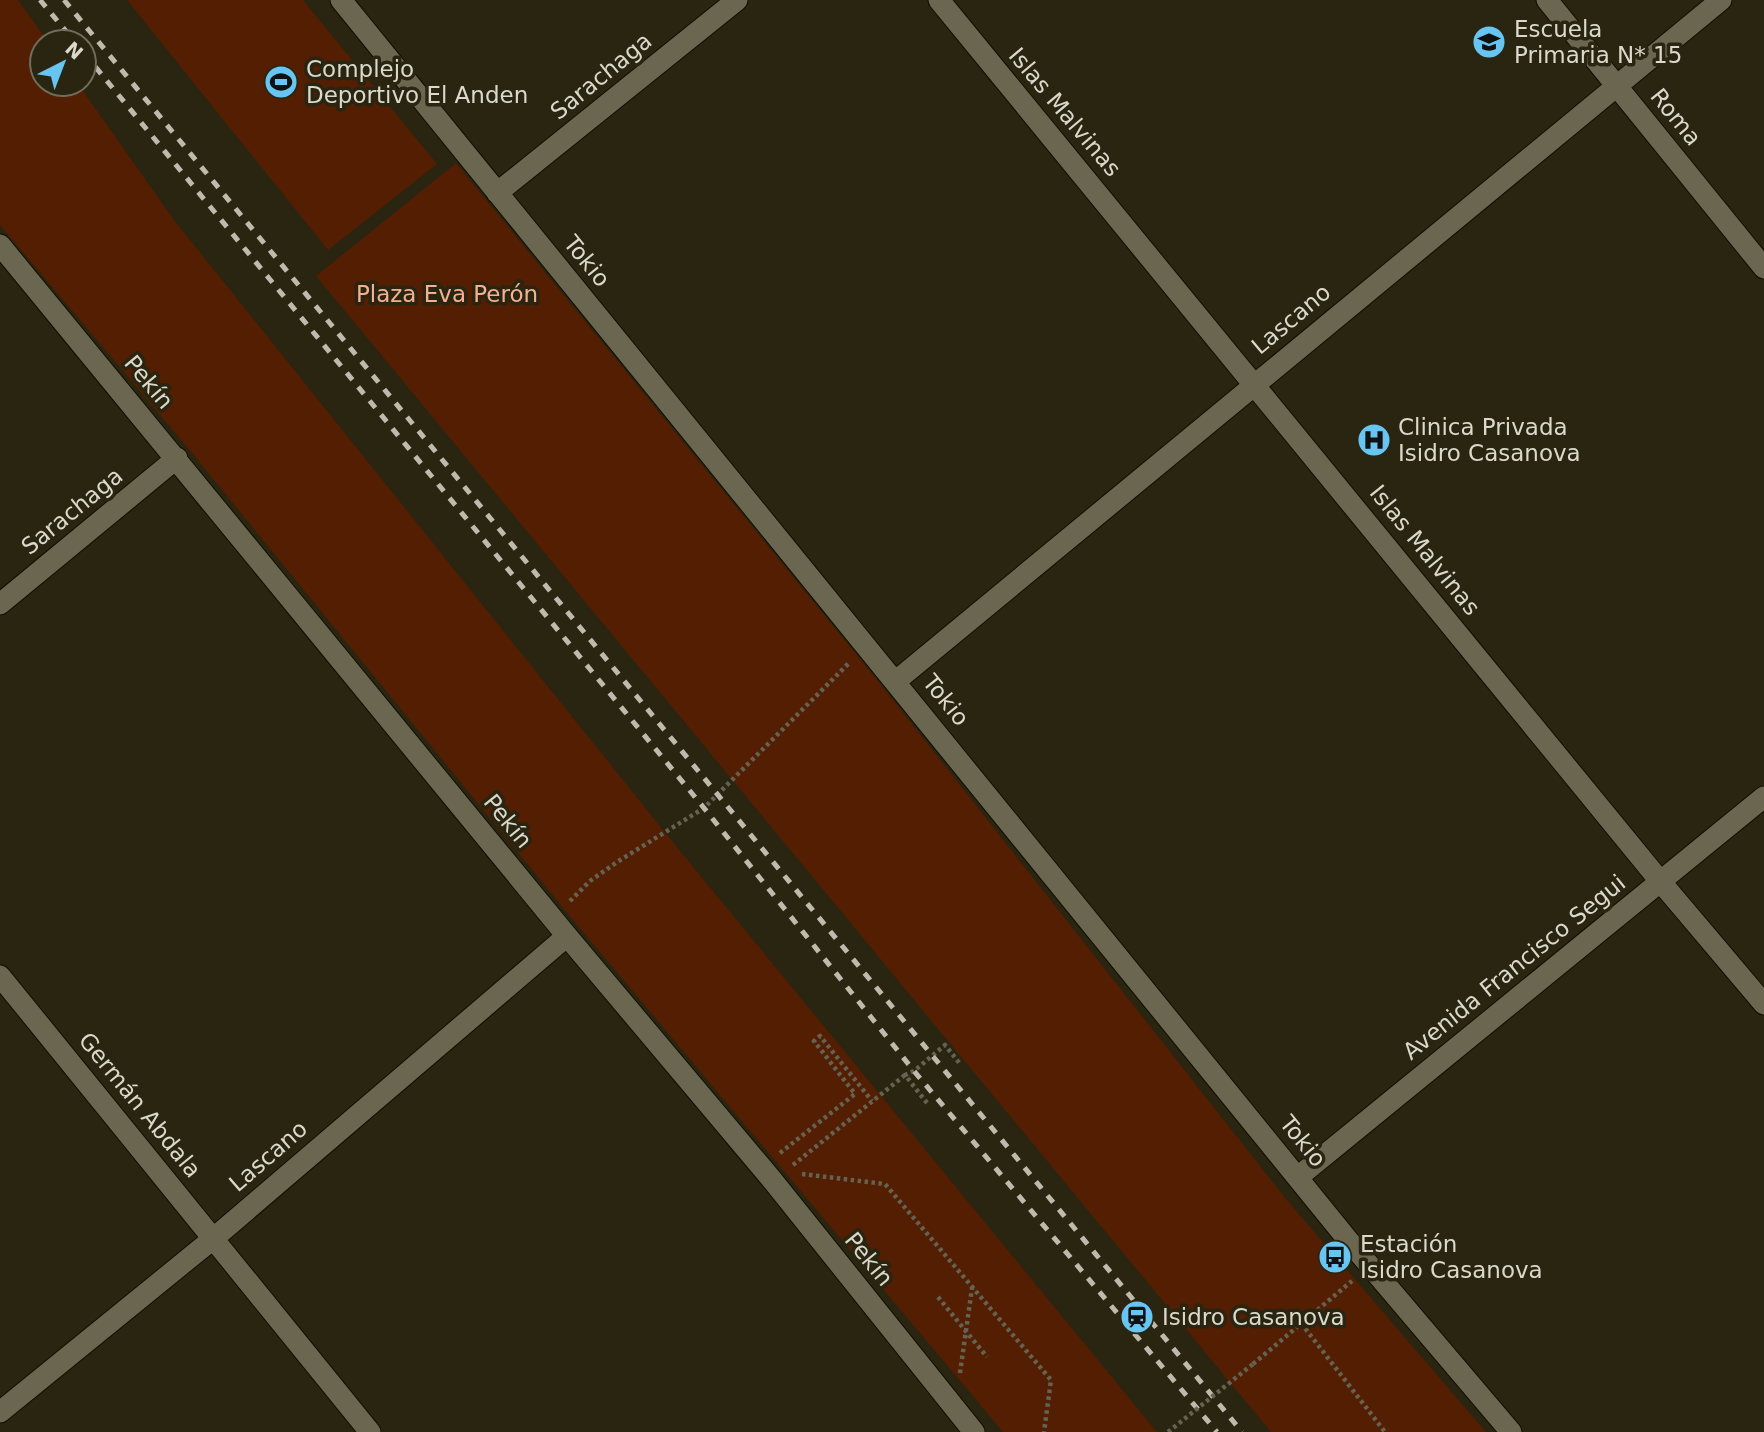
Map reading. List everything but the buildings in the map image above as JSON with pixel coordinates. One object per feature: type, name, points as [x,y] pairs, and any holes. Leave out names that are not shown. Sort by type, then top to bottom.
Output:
[{"type":"street","name":"Tokio","points":[[341,0],[1298,1177],[1511,1432]]},
{"type":"street","name":"Sarachaga","points":[[497,193],[737,0]]},
{"type":"street","name":"Islas Malvinas","points":[[939,0],[1660,881],[1764,1004]]},
{"type":"street","name":"Roma","points":[[1547,0],[1764,268]]},
{"type":"street","name":"Lascano","points":[[896,681],[1721,0]]},
{"type":"street","name":"Pekín","points":[[0,244],[567,936],[773,1173],[973,1431]]},
{"type":"street","name":"Sarachaga","points":[[0,604],[177,458]]},
{"type":"street","name":"Avenida Francisco Segui","points":[[1298,1177],[1764,797]]},
{"type":"street","name":"Lascano","points":[[0,1412],[214,1237],[567,936]]},
{"type":"street","name":"Germán Abdala","points":[[0,976],[370,1432]]},
{"type":"path","points":[[553,919],[590,881],[677,822],[704,808],[867,645]]},
{"type":"path","points":[[773,1173],[855,1094],[814,1041],[820,1036],[872,1101]]},
{"type":"path","points":[[773,1173],[914,1071],[945,1045],[960,1064]]},
{"type":"path","points":[[905,1075],[927,1104]]},
{"type":"path","points":[[773,1173],[885,1184],[1051,1380],[1044,1432]]},
{"type":"path","points":[[1168,1432],[1372,1265]]},
{"type":"path","points":[[955,1408],[972,1287]]},
{"type":"path","points":[[937,1297],[987,1357]]},
{"type":"path","points":[[1301,1323],[1385,1432]]},
{"type":"green space","points":[[0,0],[18,0],[38,28],[28,28],[28,98],[88,98],[174,220],[667,835],[1157,1432],[1003,1432],[573,920],[192,453],[0,225]]},
{"type":"green space","name":"Complejo Deportivo El Anden","points":[[127,0],[303,0],[437,164],[328,250]]},
{"type":"green space","name":"Plaza Eva Perón","points":[[456,163],[882,686],[1286,1199],[1486,1432],[1271,1432],[316,276]]},
{"type":"railway","points":[[40,0],[63,28]]},
{"type":"railway","points":[[64,0],[1242,1432]]},
{"type":"railway","points":[[98,70],[704,808],[914,1071],[1217,1432]]},
{"type":"place","name":"Escuela Primaria N* 15","points":[[1489,42]]},
{"type":"place","name":"Complejo Deportivo El Anden","points":[[281,82]]},
{"type":"place","name":"Clinica Privada Isidro Casanova","points":[[1374,440]]},
{"type":"place","name":"Estación Isidro Casanova","points":[[1335,1257]]},
{"type":"place","name":"Isidro Casanova","points":[[1137,1317]]}]
